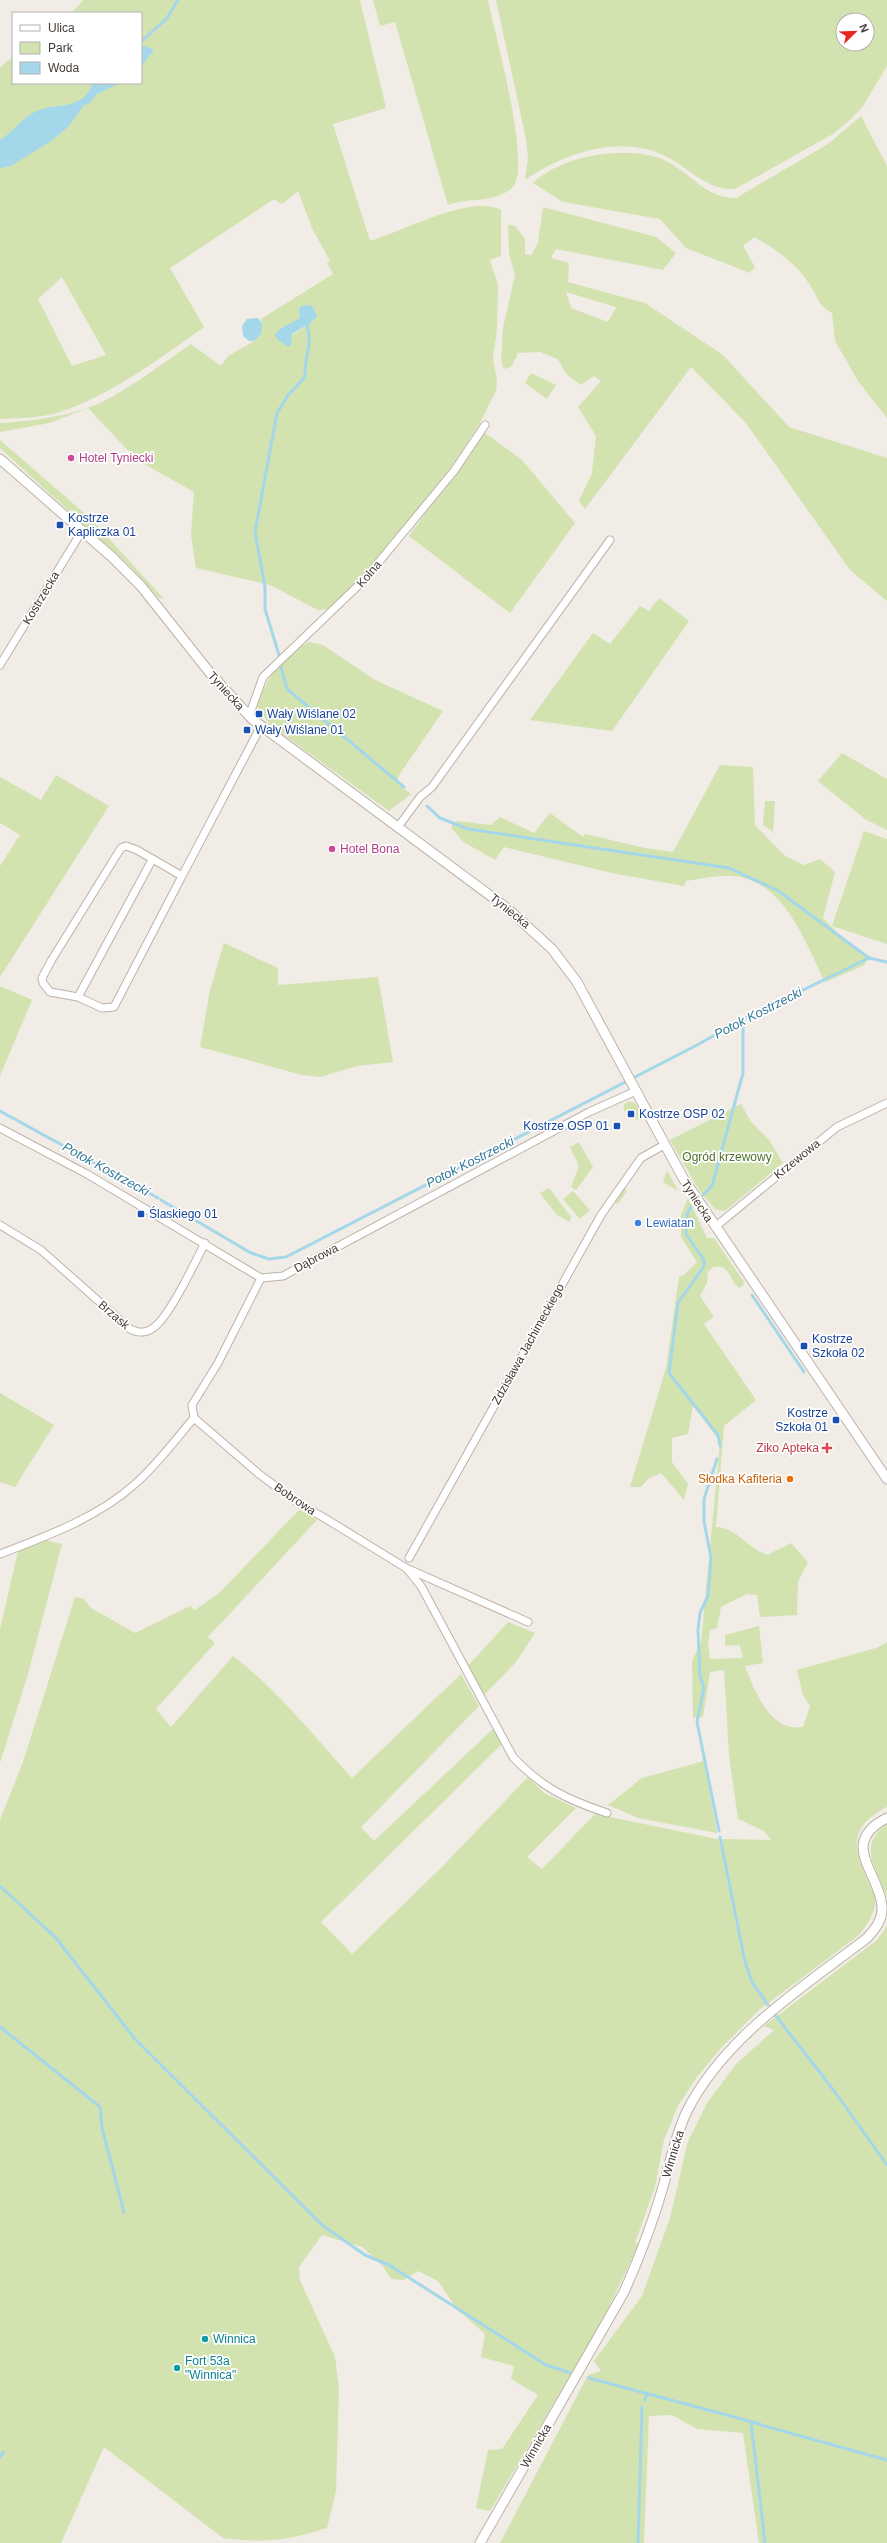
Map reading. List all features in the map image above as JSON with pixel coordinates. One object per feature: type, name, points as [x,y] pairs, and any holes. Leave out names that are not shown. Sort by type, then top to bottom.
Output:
[{"type":"street","name":"Kolna","points":[[249,716],[263,677],[364,580],[454,471],[485,424]]},
{"type":"street","name":"Tyniecka","points":[[0,459],[112,556],[141,586],[210,673],[260,726],[507,908],[552,949],[577,982],[664,1145],[715,1227],[887,1480]]},
{"type":"street","name":"Kostrzecka","points":[[0,665],[82,531]]},
{"type":"street","points":[[398,827],[420,797],[432,787],[610,540]]},
{"type":"street","points":[[182,876],[152,860],[138,850],[126,846],[121,848],[51,961],[42,978],[45,987],[50,992],[78,997],[110,1009],[118,1002],[260,726]]},
{"type":"street","points":[[78,997],[152,860]]},
{"type":"street","name":"Dąbrowa","points":[[261,1278],[283,1276],[633,1087]]},
{"type":"street","name":"Krzewowa","points":[[715,1227],[837,1127],[887,1103]]},
{"type":"street","points":[[0,1128],[87,1174],[205,1243],[261,1278],[218,1363],[192,1405],[194,1418],[136,1484],[116,1500],[61,1530],[0,1554]]},
{"type":"street","name":"Zdzisława Jachimeckiego","points":[[409,1558],[590,1234],[641,1158],[664,1145]]},
{"type":"street","name":"Brzask","points":[[0,1225],[41,1250],[130,1329],[136,1332],[144,1332],[158,1324],[205,1243]]},
{"type":"street","name":"Bobrowa","points":[[194,1418],[259,1474],[294,1500],[406,1568],[528,1622]]},
{"type":"street","name":"Bobrowa","points":[[406,1568],[422,1586],[513,1757],[528,1772],[558,1794],[607,1813]]},
{"type":"street","name":"Winnicka","points":[[480,2543],[624,2292],[642,2251],[687,2112],[706,2081],[734,2048],[764,2017],[867,1938],[878,1925],[882,1905],[864,1857],[862,1845],[868,1834],[878,1823],[887,1818]]},
{"type":"green space","points":[[83,0],[360,0],[386,108],[333,124],[370,241],[455,210],[488,206],[501,210],[501,256],[490,260],[498,285],[497,329],[493,358],[497,381],[496,391],[480,423],[448,472],[373,563],[330,609],[318,610],[270,585],[196,568],[191,535],[194,492],[137,460],[88,408],[50,423],[0,432],[0,423],[55,417],[100,403],[154,370],[191,344],[221,366],[228,356],[254,341],[262,323],[261,319],[333,274],[327,263],[330,261],[312,228],[298,191],[282,204],[274,199],[170,268],[204,327],[135,375],[99,396],[60,412],[30,417],[0,419],[0,67],[12,58],[12,84],[142,84],[142,12],[73,12]],"holes":[[[62,277],[106,355],[72,366],[38,299]],[[299,310],[312,322],[291,336],[280,329],[292,324],[300,317]]]},
{"type":"green space","points":[[373,0],[488,0],[510,98],[518,155],[517,176],[512,188],[505,193],[489,198],[448,205],[395,22],[380,26]]},
{"type":"green space","points":[[496,0],[887,0],[887,66],[863,106],[851,119],[833,134],[735,189],[726,189],[709,184],[671,159],[653,151],[634,147],[615,146],[577,154],[558,161],[525,180],[528,158],[526,139]]},
{"type":"green space","points":[[861,116],[887,166],[887,418],[858,381],[835,341],[832,313],[821,304],[810,285],[792,263],[770,246],[754,237],[743,246],[755,267],[750,273],[686,248],[660,219],[563,202],[533,183],[545,173],[561,165],[579,159],[617,153],[636,153],[653,156],[668,162],[708,190],[725,197],[736,198],[828,144]]},
{"type":"green space","points":[[543,207],[656,237],[676,253],[663,270],[556,249],[551,258],[569,263],[568,282],[645,303],[723,355],[789,427],[887,458],[887,601],[850,570],[746,423],[691,367],[585,509],[579,501],[592,473],[596,436],[578,407],[601,381],[594,376],[581,385],[566,374],[558,359],[540,352],[518,353],[511,367],[504,369],[501,360],[503,328],[515,275],[509,254],[508,225],[515,226],[525,239],[525,254],[531,255],[538,243]],"holes":[[[566,292],[616,307],[608,322],[571,308]]]},
{"type":"green space","points":[[531,373],[556,385],[547,399],[525,383]]},
{"type":"green space","points":[[484,432],[522,460],[575,523],[510,613],[409,536]]},
{"type":"green space","points":[[0,440],[90,518],[165,600],[158,597],[130,566],[79,520],[79,515],[72,510],[69,511],[0,448]]},
{"type":"green space","points":[[659,598],[689,621],[612,731],[530,720],[593,633],[610,644],[640,606],[649,611]]},
{"type":"green space","points":[[309,642],[323,645],[375,680],[443,711],[399,775],[397,783],[411,794],[389,811],[270,725],[257,706],[265,686],[276,668],[291,653]]},
{"type":"green space","points":[[842,753],[887,779],[887,830],[865,819],[818,781]]},
{"type":"green space","points":[[720,765],[753,767],[755,825],[785,856],[804,865],[820,859],[835,872],[823,918],[847,942],[867,955],[865,965],[825,982],[800,932],[779,901],[766,889],[750,880],[732,876],[709,877],[686,881],[684,886],[612,873],[504,847],[495,860],[462,841],[451,827],[457,821],[491,825],[500,817],[534,833],[550,813],[583,837],[585,834],[645,848],[673,852]]},
{"type":"green space","points":[[56,775],[109,806],[0,977],[0,866],[20,835],[0,823],[0,777],[41,800]]},
{"type":"green space","points":[[765,801],[775,801],[773,832],[763,825]]},
{"type":"green space","points":[[864,831],[887,839],[887,944],[832,926]]},
{"type":"green space","points":[[224,943],[278,968],[278,985],[378,977],[393,1062],[357,1066],[320,1077],[302,1075],[200,1047],[210,990]]},
{"type":"green space","points":[[0,986],[32,1000],[0,1076]]},
{"type":"green space","points":[[629,1101],[636,1104],[642,1115],[642,1119],[638,1120],[624,1110],[624,1105]]},
{"type":"green space","name":"Ogród krzewowy","points":[[741,1104],[751,1122],[769,1140],[783,1163],[725,1211],[715,1209],[699,1190],[670,1140]]},
{"type":"green space","points":[[579,1142],[593,1167],[576,1190],[571,1187],[579,1166],[570,1147]]},
{"type":"green space","points":[[667,1170],[678,1191],[663,1182]]},
{"type":"green space","points":[[624,1187],[627,1191],[618,1204],[614,1201]]},
{"type":"green space","points":[[549,1188],[571,1217],[569,1222],[556,1214],[540,1193]]},
{"type":"green space","points":[[573,1191],[590,1210],[580,1219],[563,1199]]},
{"type":"green space","points":[[688,1198],[707,1238],[714,1238],[744,1282],[743,1286],[739,1288],[723,1267],[713,1267],[708,1272],[707,1283],[700,1296],[714,1317],[704,1324],[756,1400],[724,1426],[716,1527],[723,1528],[736,1534],[760,1552],[767,1555],[791,1543],[808,1562],[798,1582],[797,1615],[760,1617],[757,1595],[747,1594],[721,1607],[717,1628],[710,1630],[708,1643],[710,1659],[743,1658],[740,1645],[725,1646],[725,1635],[759,1626],[763,1663],[745,1666],[752,1683],[761,1701],[772,1716],[787,1726],[803,1727],[810,1706],[803,1695],[797,1670],[876,1648],[887,1642],[887,1807],[875,1814],[861,1828],[857,1845],[861,1865],[875,1897],[871,1918],[858,1936],[759,2010],[721,2048],[697,2077],[678,2106],[664,2140],[655,2187],[635,2243],[639,2243],[604,2318],[490,2511],[476,2508],[488,2450],[502,2449],[538,2395],[511,2379],[514,2366],[481,2357],[485,2334],[456,2308],[438,2281],[418,2271],[403,2280],[391,2279],[382,2265],[362,2247],[322,2235],[299,2267],[300,2280],[335,2357],[339,2388],[336,2491],[327,2528],[299,2536],[276,2540],[223,2538],[104,2447],[61,2543],[0,2543],[0,1820],[23,1762],[75,1597],[84,1599],[91,1608],[135,1633],[190,1606],[195,1610],[219,1593],[300,1509],[317,1520],[208,1637],[215,1643],[156,1709],[171,1727],[233,1656],[280,1698],[352,1778],[461,1674],[479,1706],[361,1827],[374,1841],[493,1729],[502,1744],[321,1922],[352,1954],[442,1867],[528,1777],[544,1793],[576,1808],[527,1857],[542,1869],[595,1814],[717,1839],[771,1840],[764,1831],[738,1819],[729,1755],[724,1670],[710,1672],[703,1717],[693,1718],[692,1661],[701,1642],[720,1442],[693,1405],[688,1434],[672,1438],[672,1462],[688,1484],[684,1500],[661,1473],[649,1478],[641,1487],[630,1487],[666,1368],[679,1277],[684,1275],[697,1262],[681,1237],[681,1215]]},
{"type":"green space","points":[[0,1393],[54,1425],[15,1487],[0,1482]]},
{"type":"green space","points":[[45,1540],[62,1544],[28,1674],[0,1763],[0,1629],[18,1551]]},
{"type":"green space","points":[[508,1622],[535,1633],[516,1662],[484,1695],[468,1666]]},
{"type":"green space","points":[[704,1761],[717,1833],[638,1818],[608,1805],[642,1778]]},
{"type":"green space","points":[[887,1824],[887,1897],[872,1858],[871,1849],[878,1832]]},
{"type":"green space","points":[[887,1926],[887,2543],[759,2543],[743,2433],[697,2429],[672,2415],[649,2416],[644,2543],[500,2543],[588,2375],[601,2371],[594,2361],[642,2296],[670,2218],[688,2141],[707,2103],[736,2064],[774,2030],[764,2026],[877,1940]]},
{"type":"water","points":[[145,46],[154,50],[142,66],[142,48]]},
{"type":"water","points":[[92,84],[118,84],[97,94],[89,104],[84,105],[68,127],[51,141],[11,166],[0,168],[0,140],[24,119],[42,109],[74,103],[88,93]]},
{"type":"water","points":[[309,305],[313,307],[317,316],[312,322],[292,334],[291,345],[288,347],[278,340],[275,335],[280,329],[294,322],[300,317],[299,310],[301,306]]},
{"type":"water","points":[[258,318],[262,323],[261,334],[254,341],[249,341],[243,336],[242,326],[247,319]]},
{"type":"waterway","points":[[142,41],[167,18],[178,0]]},
{"type":"waterway","points":[[279,655],[265,609],[265,587],[255,532],[277,413],[289,394],[305,377],[309,346],[309,333],[307,325]]},
{"type":"waterway","points":[[281,667],[287,689],[404,787]]},
{"type":"waterway","points":[[427,806],[440,818],[468,829],[729,868],[777,890],[869,958]]},
{"type":"waterway","name":"Potok Kostrzecki","points":[[161,1200],[251,1253],[269,1259],[286,1257],[699,1044],[743,1019],[869,958],[887,962]]},
{"type":"waterway","points":[[703,1195],[712,1186],[743,1073],[743,1019]]},
{"type":"waterway","name":"Potok Kostrzecki","points":[[0,1111],[51,1139]]},
{"type":"waterway","name":"Potok Kostrzecki","points":[[53,1140],[158,1198]]},
{"type":"waterway","points":[[691,1207],[687,1214],[686,1234],[704,1260],[704,1266],[678,1303],[669,1373],[718,1435],[720,1446]]},
{"type":"waterway","points":[[752,1295],[804,1372]]},
{"type":"waterway","points":[[717,1459],[704,1499],[704,1521],[711,1558],[708,1596],[700,1613],[698,1630],[700,1676],[704,1688],[697,1722],[719,1831]]},
{"type":"waterway","points":[[720,1837],[745,1962],[752,1982],[768,2005]]},
{"type":"waterway","points":[[0,1886],[56,1938],[135,2039],[322,2225],[365,2255],[389,2265],[546,2365],[571,2373]]},
{"type":"waterway","points":[[776,2016],[835,2092],[887,2165]]},
{"type":"waterway","points":[[0,2027],[100,2107],[102,2128],[124,2212]]},
{"type":"waterway","points":[[589,2378],[760,2424]]},
{"type":"waterway","points":[[645,2400],[647,2393]]},
{"type":"waterway","points":[[638,2543],[642,2407]]},
{"type":"waterway","points":[[751,2422],[765,2543]]},
{"type":"waterway","points":[[761,2425],[887,2460]]},
{"type":"waterway","points":[[0,2457],[4,2452]]},
{"type":"place","name":"Hotel Tyniecki","points":[[71,458]]},
{"type":"place","name":"Kostrze Kapliczka 01","points":[[60,525]]},
{"type":"place","name":"Wały Wiślane 02","points":[[259,714]]},
{"type":"place","name":"Wały Wiślane 01","points":[[247,730]]},
{"type":"place","name":"Hotel Bona","points":[[332,849]]},
{"type":"place","name":"Kostrze OSP 02","points":[[631,1114]]},
{"type":"place","name":"Kostrze OSP 01","points":[[617,1126]]},
{"type":"place","name":"Ślaskiego 01","points":[[141,1214]]},
{"type":"place","name":"Lewiatan","points":[[638,1223]]},
{"type":"place","name":"Kostrze Szkoła 02","points":[[804,1346]]},
{"type":"place","name":"Kostrze Szkoła 01","points":[[836,1420]]},
{"type":"place","name":"Ziko Apteka","points":[[827,1448]]},
{"type":"place","name":"Słodka Kafiteria","points":[[790,1479]]},
{"type":"place","name":"Winnica","points":[[205,2339]]},
{"type":"place","name":"Fort 53a \"Winnica\"","points":[[177,2368]]}]
